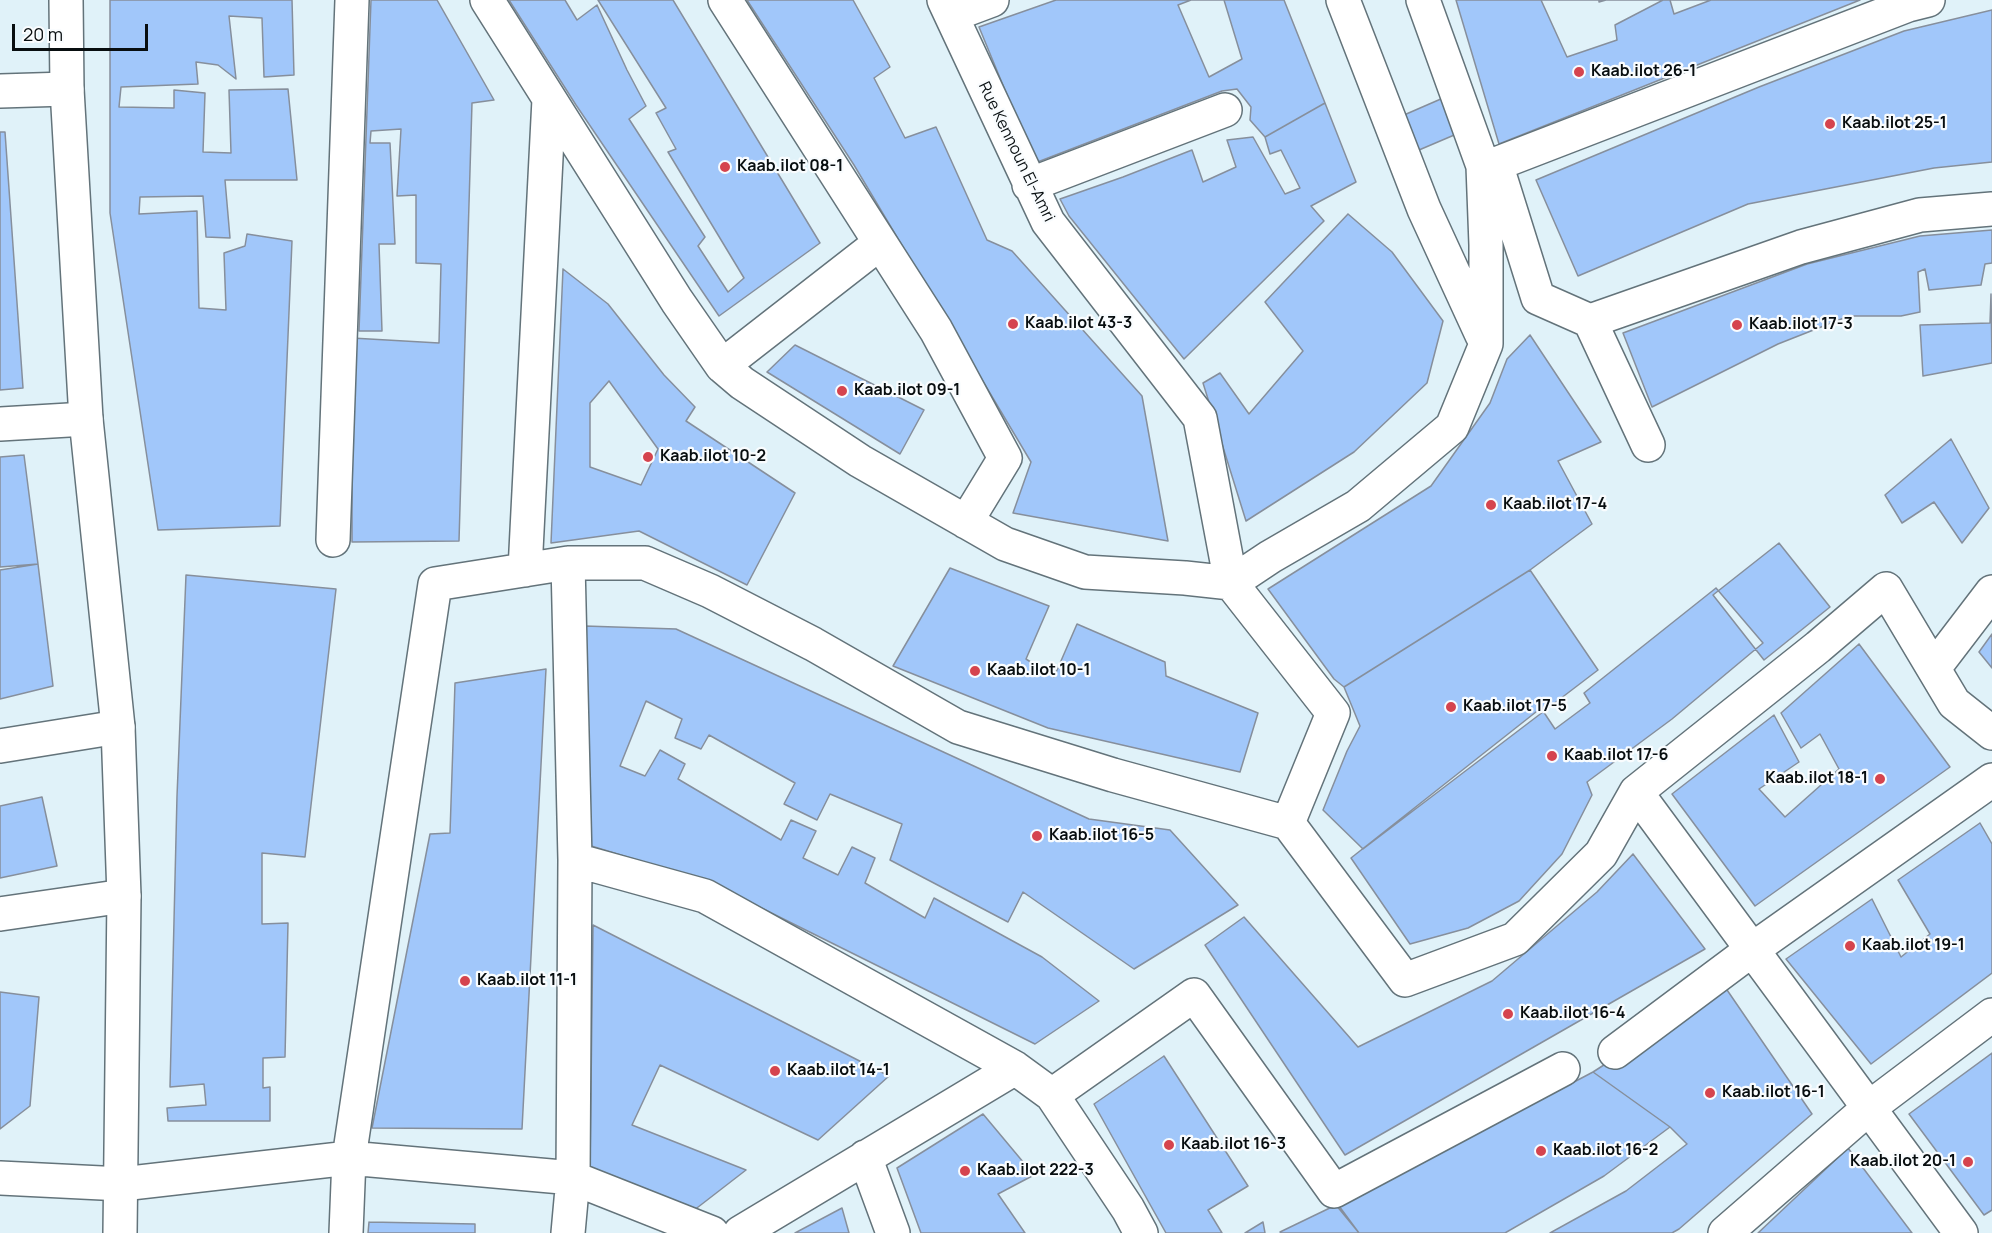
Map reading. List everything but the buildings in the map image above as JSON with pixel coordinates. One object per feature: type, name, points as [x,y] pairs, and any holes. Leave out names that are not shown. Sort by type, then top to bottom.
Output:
[{"type":"street","points":[[66,0],[67,89],[86,419],[118,727],[124,896],[120,1233]]},
{"type":"street","points":[[333,540],[352,0]]},
{"type":"street","points":[[487,0],[677,302],[722,366],[742,383],[860,461],[966,522],[1005,544],[1085,572],[1231,583],[1358,506],[1452,427],[1486,345],[1489,165]]},
{"type":"street","points":[[725,0],[936,330],[1005,458],[966,522]]},
{"type":"street","points":[[948,8],[992,0]]},
{"type":"street","points":[[1343,0],[1424,209],[1486,345]]},
{"type":"street","points":[[1424,0],[1538,298],[1590,321],[1648,444]]},
{"type":"street","points":[[1489,165],[1908,4],[1928,0]]},
{"type":"street","name":"Rue Kennoun El-Amri","points":[[948,8],[1048,222],[1200,418],[1231,583]]},
{"type":"street","points":[[0,91],[67,89]]},
{"type":"street","points":[[525,570],[549,99]]},
{"type":"street","points":[[1029,185],[1225,110]]},
{"type":"street","points":[[1590,321],[1801,247],[1920,215],[1992,209]]},
{"type":"street","points":[[722,366],[880,243]]},
{"type":"street","points":[[0,424],[86,419]]},
{"type":"street","points":[[568,563],[575,860],[573,1178],[568,1233]]},
{"type":"street","points":[[346,1233],[349,1158],[435,584],[568,563],[645,563],[710,591],[813,644],[958,727],[1113,775],[1288,823],[1405,980],[1515,939],[1601,854],[1636,792],[1818,647],[1886,589],[1954,703],[1992,733]]},
{"type":"street","points":[[1231,583],[1333,713],[1288,823]]},
{"type":"street","points":[[1935,668],[1992,591]]},
{"type":"street","points":[[0,746],[118,727]]},
{"type":"street","points":[[1615,1052],[1753,949],[1992,780]]},
{"type":"street","points":[[1636,792],[1961,1233]]},
{"type":"street","points":[[575,860],[705,896],[1015,1068],[1052,1095],[1142,1233]]},
{"type":"street","points":[[0,914],[124,896]]},
{"type":"street","points":[[1052,1095],[1194,995],[1334,1191],[1563,1069]]},
{"type":"street","points":[[1725,1233],[1870,1107],[1992,1015]]},
{"type":"street","points":[[740,1233],[1015,1068]]},
{"type":"street","points":[[865,1157],[893,1233]]},
{"type":"street","points":[[0,1178],[122,1184],[349,1158],[573,1178],[712,1233]]},
{"type":"place","name":"Kaab.ilot 26-1","points":[[1579,72]]},
{"type":"place","name":"Kaab.ilot 25-1","points":[[1830,124]]},
{"type":"place","name":"Kaab.ilot 08-1","points":[[725,167]]},
{"type":"place","name":"Kaab.ilot 43-3","points":[[1013,324]]},
{"type":"place","name":"Kaab.ilot 17-3","points":[[1737,325]]},
{"type":"place","name":"Kaab.ilot 09-1","points":[[842,391]]},
{"type":"place","name":"Kaab.ilot 10-2","points":[[648,457]]},
{"type":"place","name":"Kaab.ilot 17-4","points":[[1491,505]]},
{"type":"place","name":"Kaab.ilot 10-1","points":[[975,671]]},
{"type":"place","name":"Kaab.ilot 17-5","points":[[1451,707]]},
{"type":"place","name":"Kaab.ilot 17-6","points":[[1552,756]]},
{"type":"place","name":"Kaab.ilot 18-1","points":[[1880,779]]},
{"type":"place","name":"Kaab.ilot 16-5","points":[[1037,836]]},
{"type":"place","name":"Kaab.ilot 19-1","points":[[1850,946]]},
{"type":"place","name":"Kaab.ilot 11-1","points":[[465,981]]},
{"type":"place","name":"Kaab.ilot 16-4","points":[[1508,1014]]},
{"type":"place","name":"Kaab.ilot 14-1","points":[[775,1071]]},
{"type":"place","name":"Kaab.ilot 16-1","points":[[1710,1093]]},
{"type":"place","name":"Kaab.ilot 16-3","points":[[1169,1145]]},
{"type":"place","name":"Kaab.ilot 16-2","points":[[1541,1151]]},
{"type":"place","name":"Kaab.ilot 20-1","points":[[1968,1162]]},
{"type":"place","name":"Kaab.ilot 222-3","points":[[965,1171]]}]
